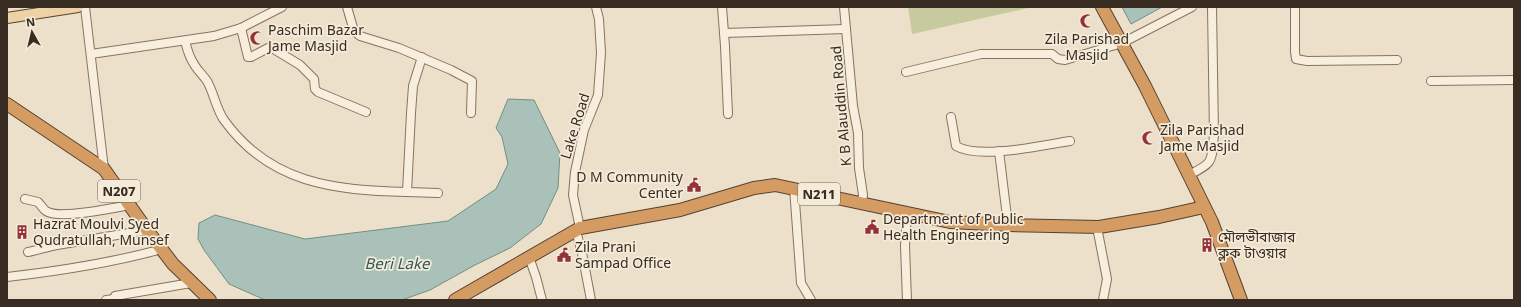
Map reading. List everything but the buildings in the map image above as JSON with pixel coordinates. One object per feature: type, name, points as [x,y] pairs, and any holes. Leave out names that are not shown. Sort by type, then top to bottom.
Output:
[{"type":"highway","points":[[1102,7],[1145,86],[1212,222],[1241,300]]},
{"type":"highway","name":"N207","points":[[7,104],[104,169],[173,264],[210,300]]},
{"type":"highway","name":"N211","points":[[455,300],[578,229],[680,210],[754,188],[775,185],[950,222],[1008,225],[1097,227],[1159,217],[1204,207]]},
{"type":"main road","points":[[7,18],[50,9],[78,7]]},
{"type":"street","points":[[85,7],[104,169]]},
{"type":"street","points":[[91,54],[214,36],[241,28],[282,7]]},
{"type":"street","points":[[347,7],[354,30],[357,34],[399,48],[463,76],[472,82],[471,113]]},
{"type":"street","name":"Lake Road","points":[[590,300],[573,195],[575,172],[584,130],[598,95],[601,53],[599,20],[596,7]]},
{"type":"street","points":[[722,7],[728,114]]},
{"type":"street","name":"K B Alauddin Road","points":[[844,7],[853,106],[858,133],[863,195],[862,203]]},
{"type":"street","points":[[906,72],[982,54],[1052,54],[1058,59],[1065,60],[1122,43],[1192,7]]},
{"type":"street","points":[[1189,175],[1205,167],[1211,161],[1214,135],[1212,7]]},
{"type":"street","points":[[1295,7],[1296,59],[1307,62],[1397,60]]},
{"type":"street","points":[[241,28],[248,57],[251,57],[268,48],[272,48],[300,65],[314,79],[315,89],[318,92],[366,112]]},
{"type":"street","points":[[724,33],[846,29]]},
{"type":"street","points":[[185,41],[194,64],[206,80],[222,118],[238,138],[255,155],[308,181],[335,187],[376,191],[438,193]]},
{"type":"street","points":[[407,192],[410,113],[413,86],[422,58]]},
{"type":"street","points":[[1431,81],[1514,80]]},
{"type":"street","points":[[951,117],[956,146],[963,150],[975,152],[999,151],[1070,141]]},
{"type":"street","points":[[999,151],[1008,225]]},
{"type":"street","points":[[794,188],[801,283],[811,300]]},
{"type":"street","points":[[25,199],[38,202],[45,211],[55,214],[89,212],[130,205]]},
{"type":"street","points":[[905,300],[905,246],[907,213]]},
{"type":"street","points":[[1097,227],[1106,279],[1103,300]]},
{"type":"street","points":[[28,252],[37,251],[57,244],[147,230]]},
{"type":"street","points":[[7,277],[84,267],[129,258],[162,249]]},
{"type":"street","points":[[529,257],[542,300]]},
{"type":"street","points":[[112,300],[116,296],[191,282]]},
{"type":"green space","points":[[908,7],[1033,7],[912,34]]},
{"type":"water","points":[[1122,7],[1162,7],[1131,24]]},
{"type":"water","name":"Beri Lake","points":[[508,99],[534,100],[560,153],[558,188],[541,224],[510,248],[475,265],[430,290],[402,300],[265,300],[229,284],[204,250],[198,239],[199,223],[215,215],[305,239],[448,221],[496,189],[508,164],[502,137],[496,128]]},
{"type":"place","name":"Zila Parishad Masjid","points":[[1087,21]]},
{"type":"place","name":"Paschim Bazar Jame Masjid","points":[[257,38]]},
{"type":"place","name":"Zila Parishad Jame Masjid","points":[[1149,138]]},
{"type":"place","name":"D M Community Center","points":[[694,185]]},
{"type":"place","name":"Department of Public Health Engineering","points":[[872,227]]},
{"type":"place","name":"Hazrat Moulvi Syed Qudratullah, Munsef","points":[[22,232]]},
{"type":"place","name":"মৌলভীবাজার ক্লক টাওয়ার","points":[[1207,245]]},
{"type":"place","name":"Zila Prani Sampad Office","points":[[564,255]]}]
